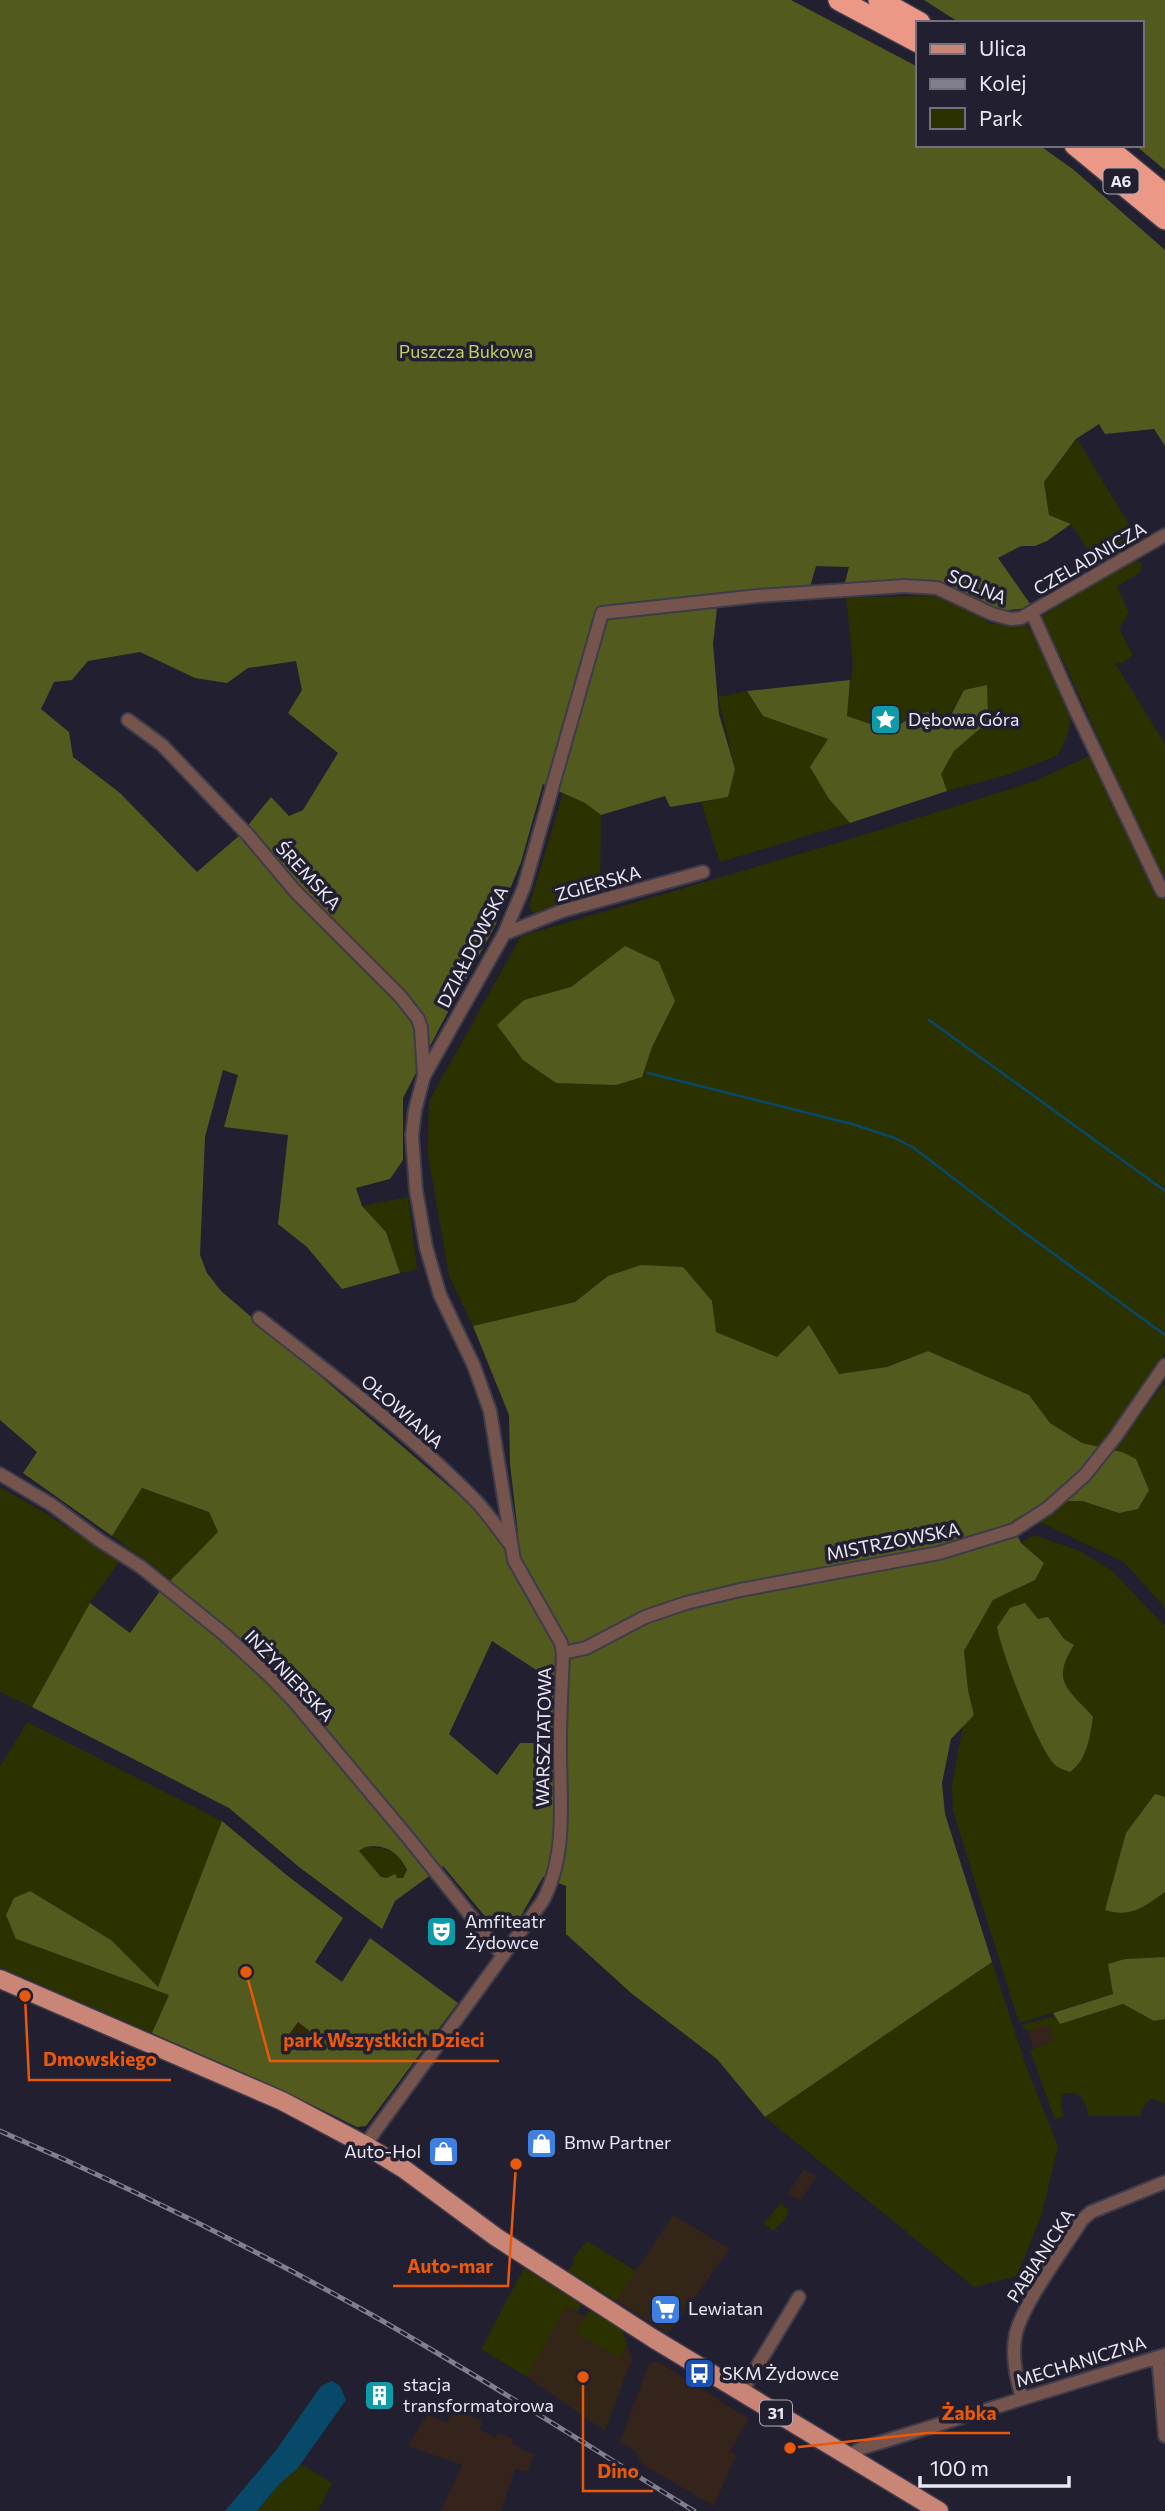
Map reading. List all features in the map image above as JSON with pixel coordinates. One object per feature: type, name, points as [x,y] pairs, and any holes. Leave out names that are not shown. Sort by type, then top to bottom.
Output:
[{"type":"highway","points":[[839,0],[916,41]]},
{"type":"highway","points":[[879,0],[916,21]]},
{"type":"highway","name":"A6","points":[[1076,147],[1165,219]]},
{"type":"highway","name":"A6","points":[[1106,147],[1165,195]]},
{"type":"main road","name":"31","points":[[0,1979],[282,2101],[365,2145],[404,2169],[476,2223],[540,2266],[741,2393],[939,2511]]},
{"type":"street","name":"CZELADNICZA","points":[[1032,613],[1165,535]]},
{"type":"street","name":"SOLNA","points":[[602,613],[758,596],[904,586],[937,588],[1000,617],[1021,618],[1032,613]]},
{"type":"street","name":"DZIAŁDOWSKA","points":[[440,1295],[426,1247],[412,1161],[415,1110],[424,1076],[504,934],[524,887],[602,613]]},
{"type":"street","points":[[1032,613],[1162,891]]},
{"type":"street","name":"ŚREMSKA","points":[[128,720],[162,745],[248,835],[295,891],[400,996],[418,1019],[421,1028],[424,1076]]},
{"type":"street","name":"ZGIERSKA","points":[[504,934],[562,911],[703,872]]},
{"type":"street","name":"WARSZTATOWA","points":[[365,2145],[542,1902],[556,1870],[559,1840],[559,1734],[563,1653],[555,1630],[520,1572],[510,1544],[489,1411],[474,1366],[440,1295]]},
{"type":"street","name":"OŁOWIANA","points":[[259,1318],[365,1402],[428,1457],[478,1503],[510,1544]]},
{"type":"street","name":"MISTRZOWSKA","points":[[563,1653],[586,1648],[645,1617],[686,1603],[740,1590],[939,1553],[1014,1530],[1048,1508],[1085,1475],[1116,1436],[1165,1365]]},
{"type":"street","name":"INŻYNIERSKA","points":[[0,1474],[52,1505],[141,1567],[224,1634],[271,1677],[407,1835],[503,1956]]},
{"type":"street","name":"PABIANICKA","points":[[1022,2398],[1015,2368],[1016,2333],[1031,2301],[1082,2220],[1091,2212],[1165,2182]]},
{"type":"street","points":[[741,2393],[799,2297]]},
{"type":"street","points":[[1161,2356],[1165,2436]]},
{"type":"street","name":"MECHANICZNA","points":[[848,2456],[862,2448],[1161,2356]]},
{"type":"shaded area","points":[[1049,2024],[1054,2041],[1033,2048],[1028,2031]]},
{"type":"shaded area","points":[[804,2169],[816,2177],[800,2201],[788,2193]]},
{"type":"shaded area","points":[[673,2215],[730,2249],[668,2333],[616,2301]]},
{"type":"shaded area","points":[[566,2305],[626,2343],[632,2358],[605,2431],[527,2377]]},
{"type":"shaded area","points":[[657,2361],[749,2419],[730,2451],[736,2455],[714,2506],[642,2464],[634,2450],[620,2442],[649,2364]]},
{"type":"shaded area","points":[[456,2406],[482,2422],[480,2430],[496,2437],[498,2433],[513,2439],[512,2443],[534,2455],[527,2472],[515,2469],[501,2511],[441,2511],[462,2465],[408,2446],[427,2415],[447,2422]]},
{"type":"green space","name":"Puszcza Bukowa","points":[[0,0],[791,0],[916,66],[916,147],[1042,147],[1074,170],[1165,250],[1165,446],[1154,429],[1105,434],[1099,424],[1076,439],[1044,482],[1049,515],[1071,524],[1047,541],[1035,546],[1021,546],[998,558],[1033,608],[994,611],[979,599],[949,586],[844,586],[849,567],[816,566],[810,587],[722,595],[717,608],[713,644],[719,714],[735,769],[728,797],[670,807],[665,796],[601,815],[585,803],[543,784],[521,862],[495,926],[403,1098],[403,1160],[390,1179],[356,1188],[362,1206],[386,1232],[400,1273],[342,1289],[307,1247],[278,1224],[288,1135],[224,1127],[238,1075],[223,1070],[205,1137],[200,1255],[207,1273],[221,1291],[473,1507],[496,1530],[518,1533],[510,1464],[509,1415],[473,1326],[575,1302],[608,1276],[641,1265],[683,1267],[712,1301],[716,1332],[777,1357],[809,1325],[839,1374],[887,1367],[928,1351],[1029,1395],[1050,1423],[1082,1443],[1122,1452],[1136,1459],[1149,1490],[1138,1509],[1119,1513],[1082,1501],[1047,1501],[1011,1522],[1021,1543],[1044,1563],[1035,1580],[993,1600],[964,1651],[974,1715],[951,1739],[942,1783],[945,1814],[992,1962],[765,2117],[717,2059],[631,1993],[566,1934],[566,1886],[543,1877],[518,1921],[493,1926],[443,1866],[395,1901],[382,1929],[299,1867],[229,1808],[32,1707],[90,1603],[130,1633],[160,1591],[218,1532],[209,1512],[142,1488],[112,1536],[23,1473],[37,1452],[0,1420]],"holes":[[[140,652],[195,678],[227,683],[248,668],[296,661],[302,690],[288,713],[338,753],[303,810],[289,816],[271,797],[240,835],[197,872],[120,793],[73,757],[69,732],[41,709],[54,682],[72,680],[88,661]],[[492,1641],[550,1679],[550,1743],[520,1743],[497,1775],[449,1734]],[[374,1846],[385,1848],[401,1860],[407,1870],[403,1878],[397,1878],[395,1874],[387,1878],[381,1877],[359,1851]]]},
{"type":"green space","points":[[924,0],[1165,0],[1165,170],[1137,147],[1144,147],[1144,21],[957,21]]},
{"type":"green space","points":[[1077,439],[1140,542],[1099,567],[1071,524],[1049,515],[1044,482]]},
{"type":"green space","points":[[1132,561],[1142,562],[1140,573],[1117,586],[1129,613],[1119,629],[1133,655],[1122,663],[1115,663],[1165,744],[1165,885],[1063,660],[1039,618]]},
{"type":"green space","points":[[945,596],[971,608],[990,624],[1024,620],[1051,666],[1068,705],[1070,725],[1058,755],[1007,775],[947,791],[940,774],[954,751],[983,726],[988,717],[986,685],[964,690],[950,713],[940,718],[913,716],[895,725],[880,726],[846,716],[853,664],[846,597]]},
{"type":"green space","points":[[850,680],[847,716],[870,724],[896,727],[913,716],[932,711],[941,720],[951,715],[964,690],[987,685],[988,717],[983,726],[954,751],[941,774],[947,791],[850,823],[829,799],[810,767],[828,739],[763,716],[747,691]]},
{"type":"green space","points":[[747,691],[763,716],[828,739],[829,799],[850,823],[720,862],[701,802],[728,797],[735,769],[718,697]]},
{"type":"green space","points":[[1089,756],[1155,895],[1165,892],[1165,1353],[1100,1447],[1082,1443],[1050,1423],[1028,1395],[928,1351],[887,1367],[839,1374],[777,1358],[715,1332],[712,1301],[608,1276],[575,1302],[473,1326],[449,1276],[428,1155],[429,1101],[521,936],[1033,782]]},
{"type":"green space","points":[[563,793],[585,803],[601,815],[600,897],[534,916],[529,906]]},
{"type":"green space","points":[[625,946],[659,962],[675,1001],[652,1047],[642,1077],[616,1085],[556,1083],[523,1060],[497,1025],[524,1000],[571,987]]},
{"type":"green space","points":[[408,1197],[417,1269],[400,1273],[386,1232],[362,1206]]},
{"type":"green space","points":[[1165,1382],[1165,1608],[1124,1562],[1037,1521],[1066,1501],[1082,1501],[1119,1513],[1122,1452],[1114,1450]]},
{"type":"green space","points":[[0,1487],[120,1561],[90,1603],[32,1707],[0,1692]]},
{"type":"green space","points":[[142,1488],[209,1512],[218,1532],[171,1580],[112,1536]]},
{"type":"green space","points":[[1034,1535],[1080,1551],[1111,1570],[1165,1626],[1165,1957],[1125,1959],[1113,1994],[1019,2023],[953,1811],[952,1784],[963,1726],[974,1715],[964,1651],[993,1600],[1035,1580],[1044,1563],[1021,1543]]},
{"type":"green space","points":[[1025,1603],[1038,1619],[1048,1617],[1064,1639],[1074,1645],[1063,1668],[1063,1677],[1070,1692],[1093,1717],[1084,1755],[1070,1772],[1055,1765],[1039,1739],[1000,1640],[997,1627],[1010,1608]]},
{"type":"green space","points":[[27,1722],[222,1821],[158,1987],[111,1940],[30,1891],[16,1939],[169,1995],[152,2033],[0,1967],[0,1767]]},
{"type":"green space","points":[[1155,1794],[1165,1797],[1165,1892],[1137,1910],[1122,1913],[1105,1910],[1126,1833]]},
{"type":"green space","points":[[222,1821],[343,1918],[315,1962],[342,1982],[370,1938],[458,2003],[366,2126],[357,2127],[273,2086],[152,2033],[169,1995],[16,1939],[6,1915],[14,1898],[30,1891],[111,1940],[158,1987]]},
{"type":"green space","points":[[365,1847],[392,1852],[402,1860],[406,1874],[400,1879],[381,1877],[360,1853],[359,1850]]},
{"type":"green space","points":[[1165,1957],[1165,2019],[1154,2021],[1123,2004],[1060,2024],[1053,2013],[1113,1994],[1108,1964],[1125,1959]]},
{"type":"green space","points":[[992,1962],[1026,2066],[1058,2146],[1042,2214],[1017,2276],[974,2287],[765,2117]]},
{"type":"green space","points":[[1123,2004],[1154,2021],[1165,2019],[1165,2103],[1150,2099],[1140,2116],[1089,2116],[1081,2097],[1068,2093],[1062,2095],[1064,2116],[1055,2120],[1030,2050],[1054,2041],[1049,2025],[1028,2031],[1021,2025],[1055,2016],[1060,2024]]},
{"type":"green space","points":[[780,2203],[789,2210],[785,2219],[773,2231],[764,2224]]},
{"type":"green space","points":[[587,2241],[636,2271],[616,2301],[568,2271],[573,2264],[573,2258]]},
{"type":"green space","points":[[524,2268],[581,2304],[577,2312],[566,2306],[527,2377],[481,2349]]},
{"type":"green space","points":[[589,2310],[622,2329],[627,2345],[619,2358],[576,2332]]},
{"type":"green space","points":[[301,2464],[332,2483],[318,2511],[257,2511],[280,2483]]},
{"type":"sand","points":[[298,2022],[311,2032],[302,2043],[290,2033]]},
{"type":"water","points":[[332,2381],[340,2386],[346,2400],[297,2469],[280,2483],[257,2511],[225,2511],[277,2449],[321,2386]]},
{"type":"waterway","points":[[929,1020],[1165,1191]]},
{"type":"waterway","points":[[648,1073],[852,1124],[895,1138],[914,1148],[1165,1335]]},
{"type":"railway","points":[[0,2131],[95,2173],[281,2265],[453,2362],[694,2511]]},
{"type":"place","name":"Dębowa Góra","points":[[885,720]]},
{"type":"place","name":"Amfiteatr Żydowce","points":[[442,1932]]},
{"type":"place","name":"park Wszystkich Dzieci","points":[[246,1972]]},
{"type":"place","name":"Dmowskiego","points":[[25,1996]]},
{"type":"place","name":"Bmw Partner","points":[[541,2143]]},
{"type":"place","name":"Auto-Hol","points":[[444,2152]]},
{"type":"place","name":"Auto-mar","points":[[516,2164]]},
{"type":"place","name":"Lewiatan","points":[[665,2309]]},
{"type":"place","name":"SKM Żydowce","points":[[699,2374]]},
{"type":"place","name":"Dino","points":[[583,2377]]},
{"type":"place","name":"stacja transformatorowa","points":[[380,2395]]},
{"type":"place","name":"Żabka","points":[[790,2448]]}]
